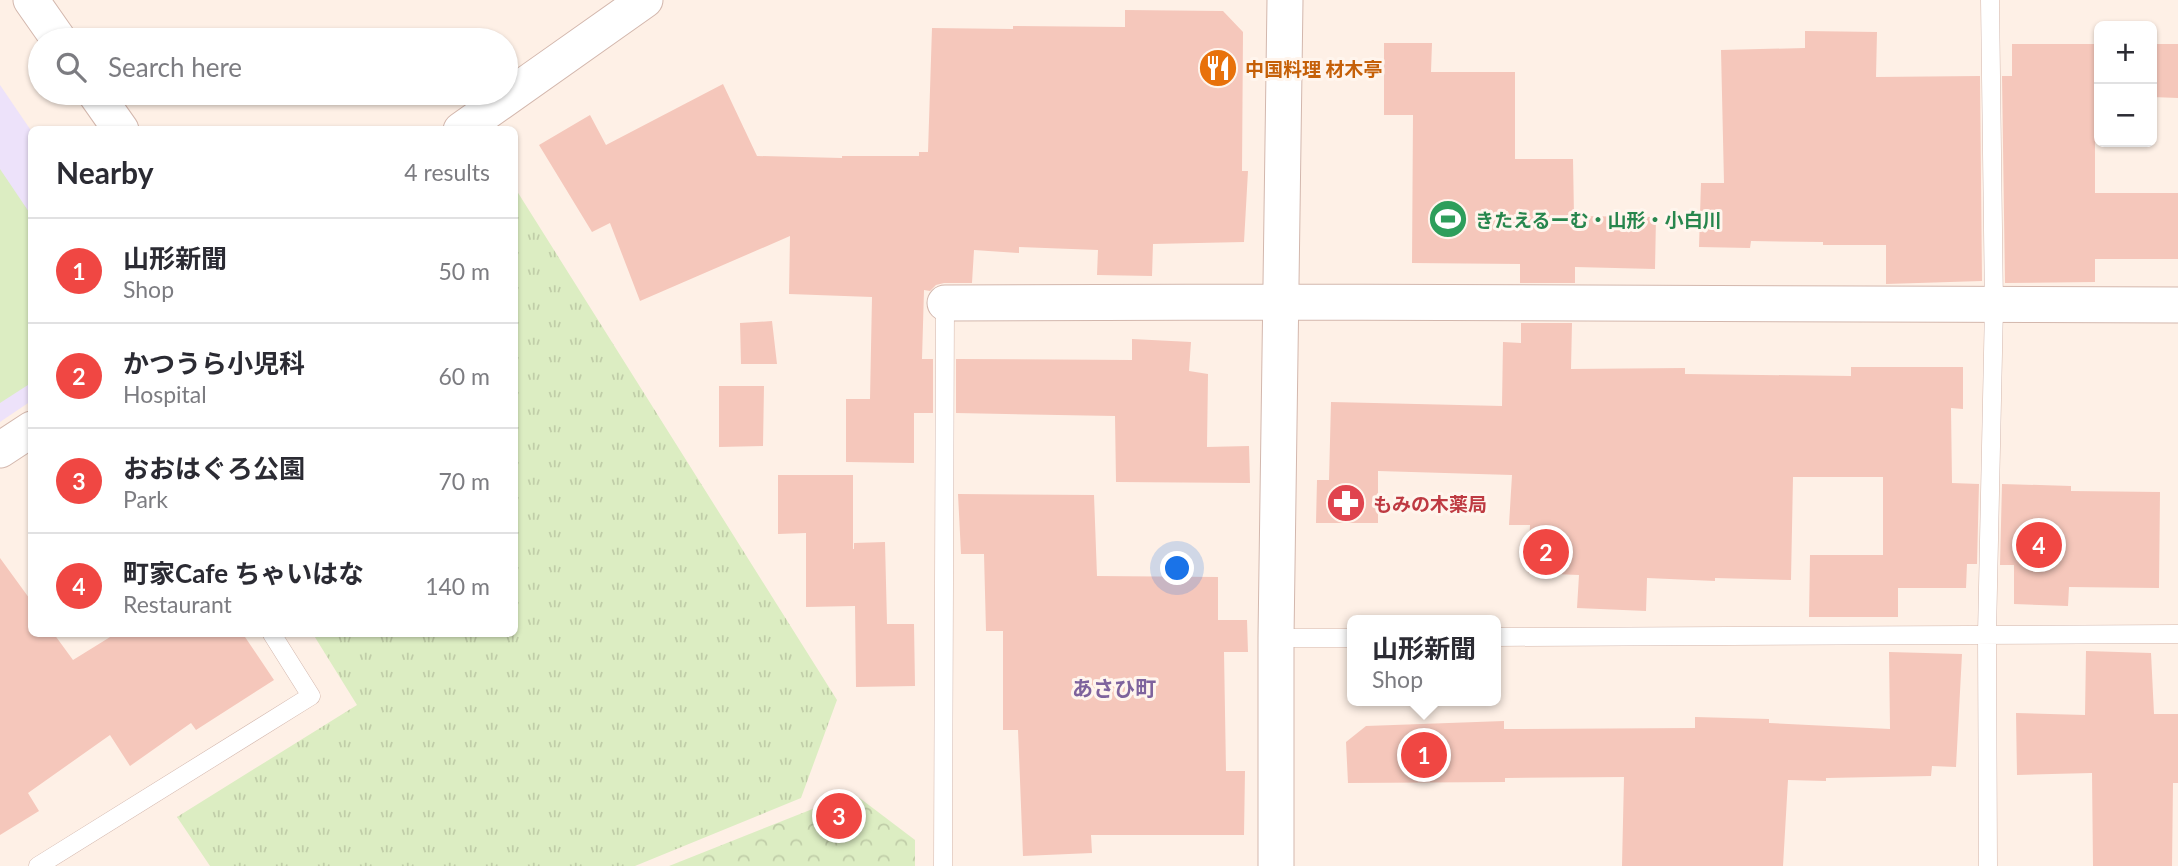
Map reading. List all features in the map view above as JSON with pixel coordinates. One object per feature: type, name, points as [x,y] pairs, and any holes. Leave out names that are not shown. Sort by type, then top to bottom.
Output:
[{"type":"street","points":[[31,0],[51,28]]},
{"type":"street","points":[[518,90],[645,0]]},
{"type":"street","points":[[1276,866],[1276,638],[1285,0]]},
{"type":"street","points":[[103,105],[118,126]]},
{"type":"street","points":[[467,126],[496,105]]},
{"type":"street","points":[[945,303],[2178,305]]},
{"type":"street","points":[[0,450],[28,432]]},
{"type":"lane","points":[[1988,866],[1987,634],[1994,306],[1990,0]]},
{"type":"lane","points":[[943,866],[945,303]]},
{"type":"lane","points":[[1501,637],[2178,634]]},
{"type":"lane","points":[[37,866],[311,696],[274,637]]},
{"type":"lane","points":[[1276,638],[1347,638]]},
{"type":"shaded area","points":[[0,85],[28,126],[28,403],[0,422]]},
{"type":"green space","points":[[0,169],[28,211],[28,385],[0,403]]},
{"type":"green space","points":[[518,193],[837,700],[801,798],[635,866],[210,866],[177,817],[357,705],[315,637],[518,637]]},
{"type":"green space","points":[[853,793],[915,840],[915,866],[669,866]]},
{"type":"building","points":[[1125,10],[1223,11],[1243,32],[1242,171],[1248,171],[1244,242],[1153,244],[1152,276],[1097,275],[1098,250],[1019,247],[1019,253],[974,250],[972,283],[944,283],[936,285],[930,291],[924,290],[922,359],[933,359],[933,413],[914,413],[914,463],[846,462],[846,399],[870,399],[872,297],[789,294],[790,236],[640,301],[610,223],[592,232],[539,145],[590,115],[606,145],[723,84],[757,156],[919,156],[919,152],[928,152],[932,28],[1125,27]]},
{"type":"building","points":[[1805,31],[1877,32],[1876,77],[1980,76],[1982,281],[1886,284],[1886,245],[1751,241],[1750,248],[1699,247],[1701,183],[1724,183],[1721,50],[1805,48]]},
{"type":"building","points":[[1384,43],[1432,43],[1431,72],[1515,72],[1515,159],[1573,159],[1574,216],[1656,217],[1655,269],[1575,267],[1575,283],[1520,283],[1520,264],[1412,263],[1413,115],[1384,115]]},
{"type":"building","points":[[2012,44],[2094,44],[2095,193],[2178,193],[2178,259],[2095,259],[2095,282],[2005,283],[2002,76],[2012,76]]},
{"type":"building","points":[[2157,44],[2178,44],[2178,98],[2157,97]]},
{"type":"building","points":[[772,321],[777,364],[741,364],[740,323]]},
{"type":"building","points":[[1521,323],[1572,323],[1571,369],[1685,368],[1685,374],[1851,376],[1851,367],[1963,367],[1963,409],[1951,408],[1952,483],[1979,484],[1977,564],[1967,564],[1966,588],[1898,588],[1898,617],[1809,617],[1810,555],[1883,555],[1883,477],[1793,477],[1791,580],[1647,578],[1646,611],[1577,608],[1579,575],[1528,573],[1530,525],[1509,525],[1512,475],[1378,471],[1378,523],[1316,523],[1317,480],[1329,480],[1331,402],[1502,406],[1503,342],[1521,343]]},
{"type":"building","points":[[1132,339],[1191,342],[1189,371],[1208,374],[1207,447],[1249,446],[1250,483],[1116,482],[1115,416],[956,413],[956,359],[1132,360]]},
{"type":"building","points":[[719,386],[764,386],[763,446],[719,447]]},
{"type":"building","points":[[778,475],[853,475],[853,549],[854,543],[885,542],[887,624],[914,624],[915,686],[856,687],[855,606],[806,607],[806,533],[778,534]]},
{"type":"building","points":[[2002,484],[2071,486],[2071,491],[2160,492],[2159,588],[2069,587],[2068,606],[2014,604],[2014,565],[2000,565]]},
{"type":"building","points":[[958,494],[1094,495],[1097,576],[1218,577],[1218,620],[1247,620],[1248,652],[1224,652],[1226,771],[1245,771],[1244,835],[1091,835],[1092,853],[1023,856],[1018,730],[1003,730],[1003,631],[986,631],[984,554],[961,554]]},
{"type":"building","points":[[0,558],[28,596],[28,637],[56,637],[73,660],[110,637],[245,637],[274,680],[196,730],[191,723],[130,766],[110,735],[28,793],[39,811],[0,835]]},
{"type":"building","points":[[2086,651],[2151,653],[2154,714],[2178,714],[2178,783],[2173,783],[2172,866],[2093,866],[2092,773],[2017,775],[2016,713],[2085,715]]},
{"type":"building","points":[[1889,652],[1962,654],[1956,767],[1932,766],[1931,776],[1788,780],[1783,866],[1622,866],[1624,777],[1505,778],[1505,782],[1348,783],[1346,742],[1366,726],[1504,721],[1504,729],[1695,728],[1695,717],[1769,719],[1769,723],[1890,729]]},
{"type":"place","name":"中国料理 材木亭","points":[[1218,68]]},
{"type":"place","name":"きたえるーむ・山形・小白川","points":[[1448,219]]},
{"type":"place","name":"もみの木薬局","points":[[1346,503]]},
{"type":"place","name":"町家Cafe ちゃいはな","points":[[2039,545]]},
{"type":"place","name":"かつうら小児科","points":[[1546,552]]},
{"type":"place","name":"山形新聞","points":[[1424,755]]},
{"type":"place","name":"おおはぐろ公園","points":[[839,816]]},
{"type":"district","name":"あさひ町","points":[[1114,687]]}]
